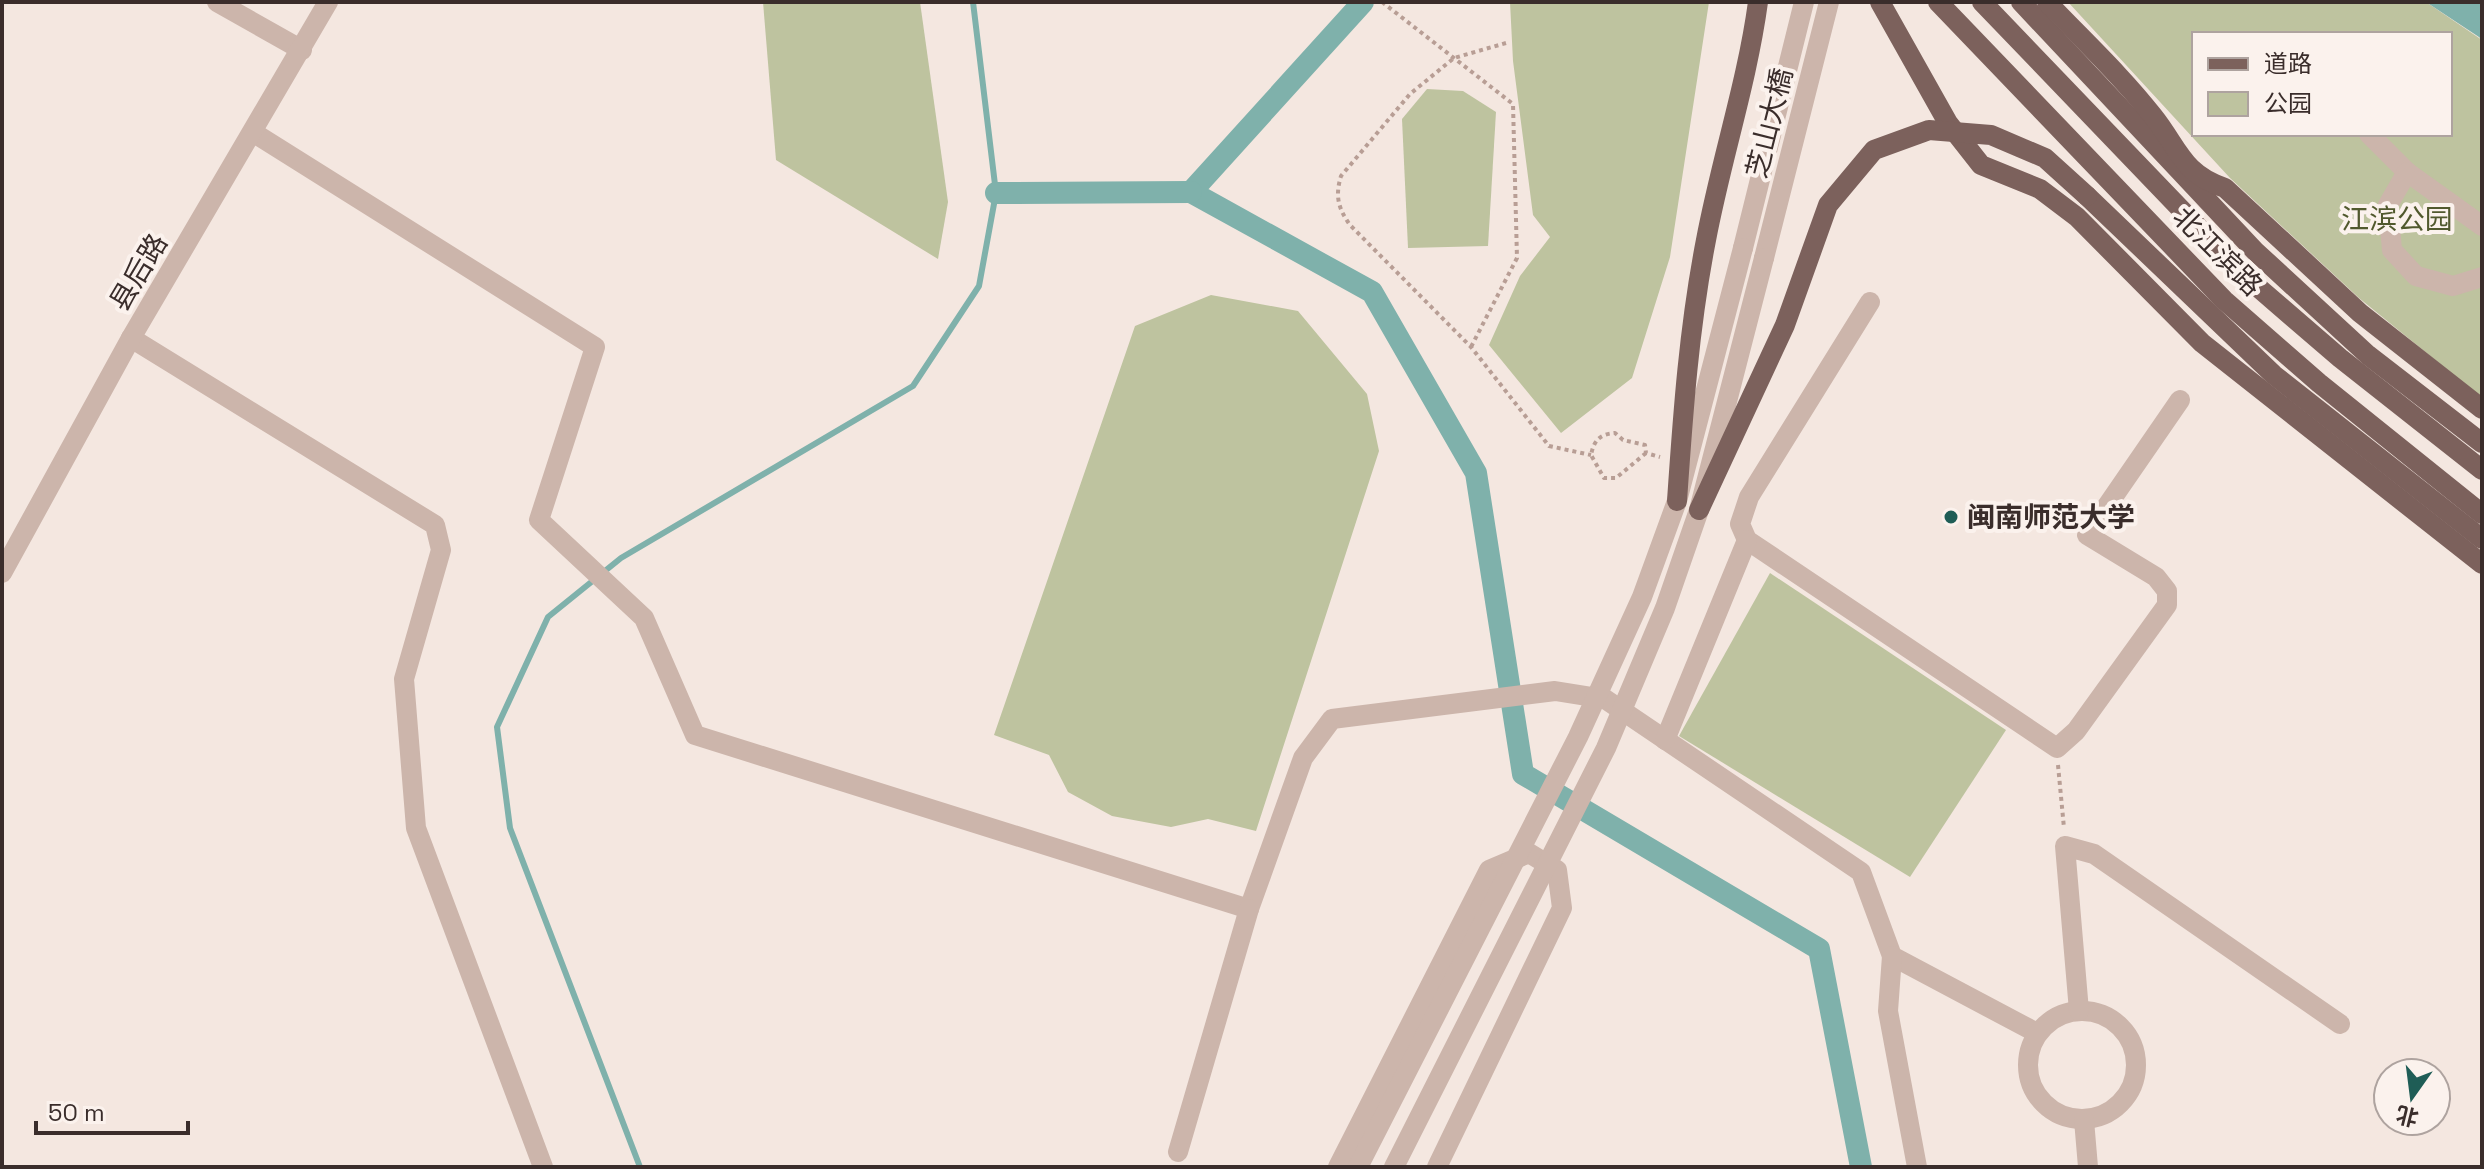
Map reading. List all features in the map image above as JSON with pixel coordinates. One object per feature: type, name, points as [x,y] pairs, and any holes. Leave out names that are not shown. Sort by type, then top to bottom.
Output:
[{"type":"main road","points":[[1677,501],[1690,328],[1706,236],[1752,50],[1758,2]]},
{"type":"main road","points":[[1880,2],[1948,123],[1981,165],[2040,189],[2077,217],[2202,343],[2482,564]]},
{"type":"main road","name":"北江滨路","points":[[1938,2],[2224,300],[2319,383],[2482,514]]},
{"type":"main road","name":"北江滨路","points":[[1982,2],[2246,277],[2340,358],[2482,470]]},
{"type":"main road","points":[[2021,2],[2255,251],[2368,355],[2482,443]]},
{"type":"main road","points":[[2047,2],[2154,117],[2178,158],[2206,182],[2225,188],[2360,313],[2482,409]]},
{"type":"main road","points":[[1699,510],[1785,325],[1828,205],[1874,150],[1929,130],[1991,135],[2045,158],[2274,375],[2482,539]]},
{"type":"street","points":[[217,2],[302,50]]},
{"type":"street","name":"县后路","points":[[2,573],[131,338],[254,133],[328,2]]},
{"type":"street","points":[[1358,1167],[1578,737],[1642,597],[1677,501],[1804,2]]},
{"type":"street","name":"芝山大橋","points":[[1394,1167],[1606,748],[1665,608],[1699,510],[1829,2]]},
{"type":"street","points":[[254,133],[595,347],[539,520],[644,618],[695,735],[1249,909]]},
{"type":"street","points":[[2371,136],[2407,172],[2482,226]]},
{"type":"street","points":[[2407,172],[2388,205],[2392,250],[2416,276],[2453,286],[2482,277]]},
{"type":"street","points":[[1870,302],[1749,497],[1740,524],[1747,540],[2057,748],[2076,731],[2167,605],[2167,591],[2156,577],[2087,535],[2180,400]]},
{"type":"street","points":[[131,338],[435,525],[441,550],[404,679],[416,828],[543,1167]]},
{"type":"street","points":[[1665,740],[1747,540]]},
{"type":"street","points":[[1178,1152],[1249,909],[1303,758],[1332,719],[1555,691],[1605,699],[1861,872],[1892,956],[1888,1011],[1917,1167]]},
{"type":"street","points":[[2079,1011],[2065,846],[2094,854],[2340,1024]]},
{"type":"street","points":[[1338,1167],[1489,870],[1529,853],[1557,870],[1562,908],[1437,1167]]},
{"type":"street","points":[[1892,956],[2037,1033]]},
{"type":"street","points":[[2079,1011],[2096,1012],[2119,1025],[2133,1046],[2137,1063],[2135,1080],[2122,1102],[2101,1117],[2084,1120],[2067,1118],[2051,1111],[2038,1098],[2027,1066],[2037,1033],[2049,1022],[2079,1011]]},
{"type":"street","points":[[2084,1120],[2088,1167]]},
{"type":"path","points":[[1382,2],[1513,104],[1517,258],[1471,347]]},
{"type":"path","points":[[1506,43],[1454,58],[1410,94],[1341,176],[1336,193],[1341,211],[1350,225],[1471,347],[1549,446],[1591,455],[1604,478],[1616,478],[1646,453],[1645,445],[1623,440],[1615,433],[1604,434],[1593,443],[1591,455]]},
{"type":"path","points":[[2057,748],[2065,846]]},
{"type":"green space","points":[[763,2],[920,2],[948,202],[938,259],[776,160]]},
{"type":"green space","points":[[1510,2],[1709,2],[1670,257],[1632,378],[1561,433],[1489,345],[1520,276],[1550,237],[1533,215],[1513,61]]},
{"type":"green space","name":"江滨公园","points":[[2068,2],[2426,2],[2482,40],[2482,398],[2359,298],[2230,178]]},
{"type":"green space","points":[[1427,89],[1463,91],[1496,112],[1488,246],[1408,248],[1402,119]]},
{"type":"green space","points":[[1211,295],[1298,311],[1367,394],[1379,451],[1256,831],[1208,819],[1171,827],[1112,816],[1068,792],[1049,755],[994,735],[1135,326]]},
{"type":"green space","points":[[1770,573],[2006,730],[1910,877],[1679,736]]},
{"type":"water","points":[[2426,2],[2482,2],[2482,40],[2479,37]]},
{"type":"waterway","points":[[640,1167],[510,828],[497,727],[548,617],[621,558],[913,386],[979,286],[996,193],[973,2]]},
{"type":"waterway","points":[[1363,2],[1191,192],[1372,292],[1476,473],[1523,774],[1819,949],[1861,1167]]},
{"type":"waterway","points":[[996,193],[1191,192]]},
{"type":"place","name":"闽南师范大学","points":[[1951,517]]}]
